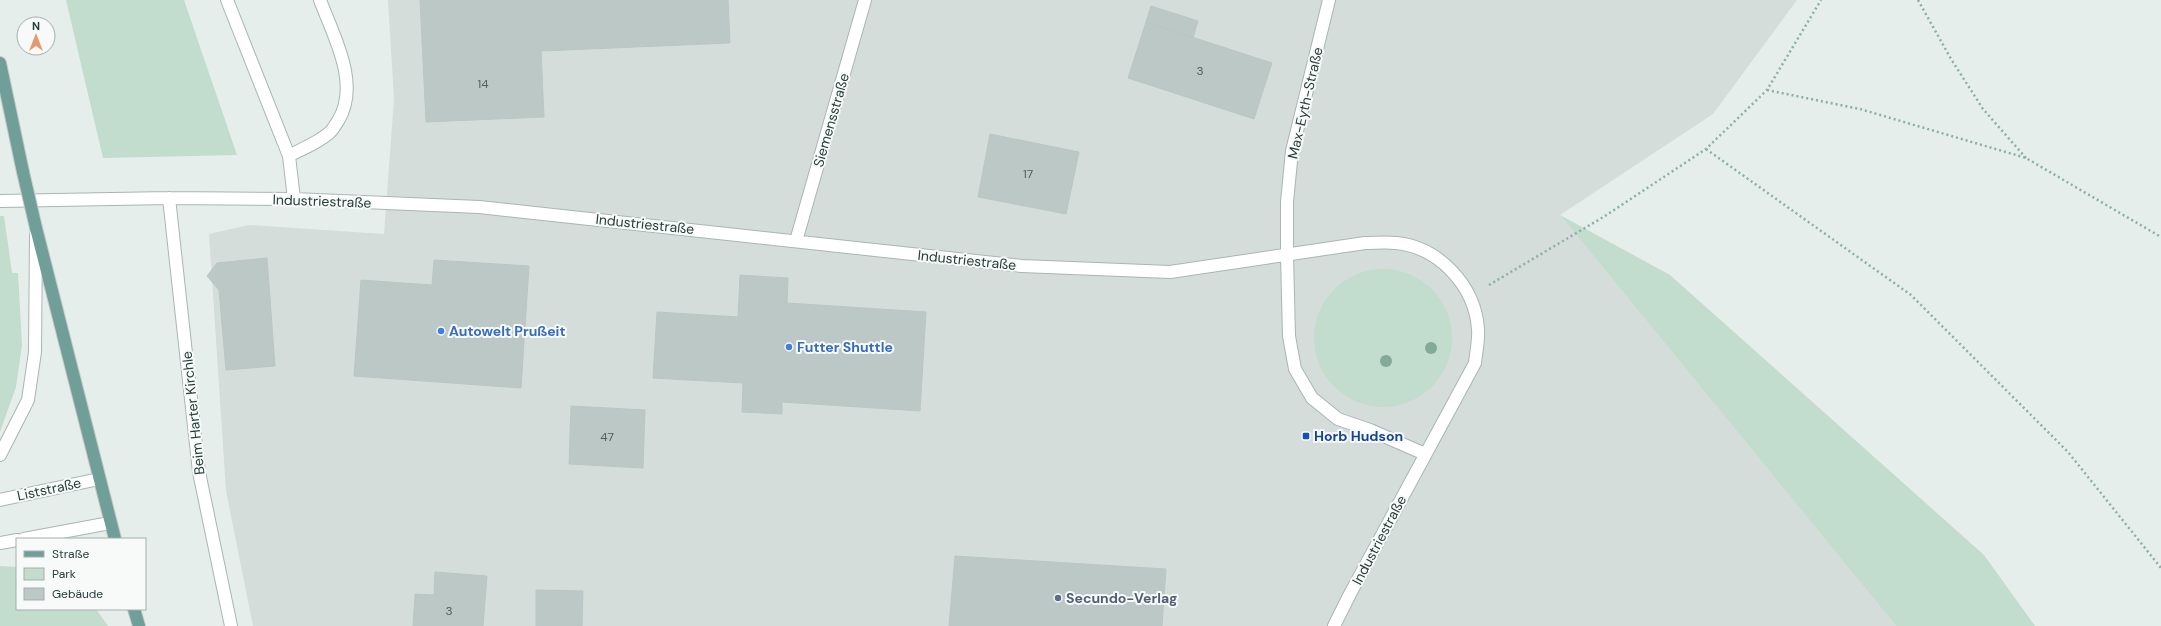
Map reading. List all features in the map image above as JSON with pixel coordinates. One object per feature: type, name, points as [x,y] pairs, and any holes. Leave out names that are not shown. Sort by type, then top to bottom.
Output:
[{"type":"main road","points":[[0,63],[36,228],[115,538]]},
{"type":"main road","points":[[134,610],[139,626]]},
{"type":"street","points":[[227,0],[289,156],[294,199]]},
{"type":"street","points":[[289,156],[330,133],[341,115],[346,97],[346,78],[339,52],[320,0]]},
{"type":"street","name":"Siemensstraße","points":[[796,241],[865,0]]},
{"type":"street","name":"Max-Eyth-Straße","points":[[1287,256],[1287,202],[1292,151],[1329,0]]},
{"type":"street","name":"Industriestraße","points":[[0,201],[169,198],[294,199],[479,207],[1022,266],[1170,272],[1287,256],[1365,243],[1396,243],[1427,252],[1452,270],[1470,296],[1478,329],[1475,363],[1334,626]]},
{"type":"street","name":"Beim Harter Kirchle","points":[[169,198],[199,472],[231,626]]},
{"type":"street","points":[[0,455],[28,400],[35,352],[36,228]]},
{"type":"street","points":[[1287,256],[1289,336],[1295,369],[1312,398],[1338,419],[1370,430],[1425,454]]},
{"type":"street","name":"Liststraße","points":[[0,500],[99,479]]},
{"type":"street","points":[[29,538],[110,523]]},
{"type":"street","points":[[0,544],[16,540]]},
{"type":"path","points":[[1470,296],[1605,216],[1706,149],[1767,90],[1821,0]]},
{"type":"path","points":[[1918,0],[1951,59],[1983,109],[2026,158]]},
{"type":"path","points":[[1767,90],[1860,109],[2026,158],[2161,237]]},
{"type":"path","points":[[1706,149],[1911,295],[2068,452],[2161,568]]},
{"type":"shaded area","points":[[388,0],[1797,0],[1713,114],[1560,215],[1896,626],[253,626],[226,491],[209,234],[249,225],[384,234],[394,99]]},
{"type":"green space","points":[[66,0],[184,0],[237,155],[103,158]]},
{"type":"green space","points":[[1560,215],[1670,275],[1984,555],[2035,626],[1896,626]]},
{"type":"green space","points":[[0,216],[4,216],[12,273],[18,273],[22,345],[16,387],[0,432]]},
{"type":"green space","points":[[1390,269],[1416,277],[1427,284],[1437,294],[1447,312],[1451,324],[1451,352],[1444,371],[1437,382],[1427,392],[1416,399],[1397,406],[1376,407],[1350,399],[1339,392],[1329,382],[1322,371],[1315,352],[1314,331],[1322,305],[1329,294],[1339,284],[1350,277],[1369,270]]},
{"type":"green space","points":[[0,566],[16,567],[16,610],[97,610],[108,626],[0,626]]},
{"type":"building","points":[[420,0],[728,0],[730,43],[541,51],[544,117],[426,122]]},
{"type":"building","points":[[1151,6],[1198,21],[1193,38],[1146,22]]},
{"type":"building","points":[[1146,22],[1272,63],[1254,119],[1128,78]]},
{"type":"building","points":[[990,134],[1079,152],[1066,214],[978,197]]},
{"type":"building","points":[[267,258],[275,366],[226,370],[219,290],[207,276],[217,263]]},
{"type":"building","name":"Autowelt Prußeit","points":[[434,260],[529,266],[521,388],[354,376],[361,280],[432,285]]},
{"type":"building","name":"Futter Shuttle","points":[[740,275],[788,278],[787,303],[926,312],[920,411],[782,402],[782,414],[742,412],[743,383],[653,378],[657,312],[738,317]]},
{"type":"building","points":[[571,406],[645,410],[643,468],[569,464]]},
{"type":"building","name":"Secundo-Verlag","points":[[955,556],[1166,569],[1162,626],[949,626]]},
{"type":"building","points":[[435,572],[487,576],[483,626],[413,626],[415,594],[434,595]]},
{"type":"building","points":[[536,590],[583,591],[582,626],[536,626]]},
{"type":"place","name":"Autowelt Prußeit","points":[[441,331]]},
{"type":"place","name":"Futter Shuttle","points":[[789,347]]},
{"type":"place","name":"Horb Hudson","points":[[1306,436]]},
{"type":"place","name":"Secundo-Verlag","points":[[1058,598]]}]
